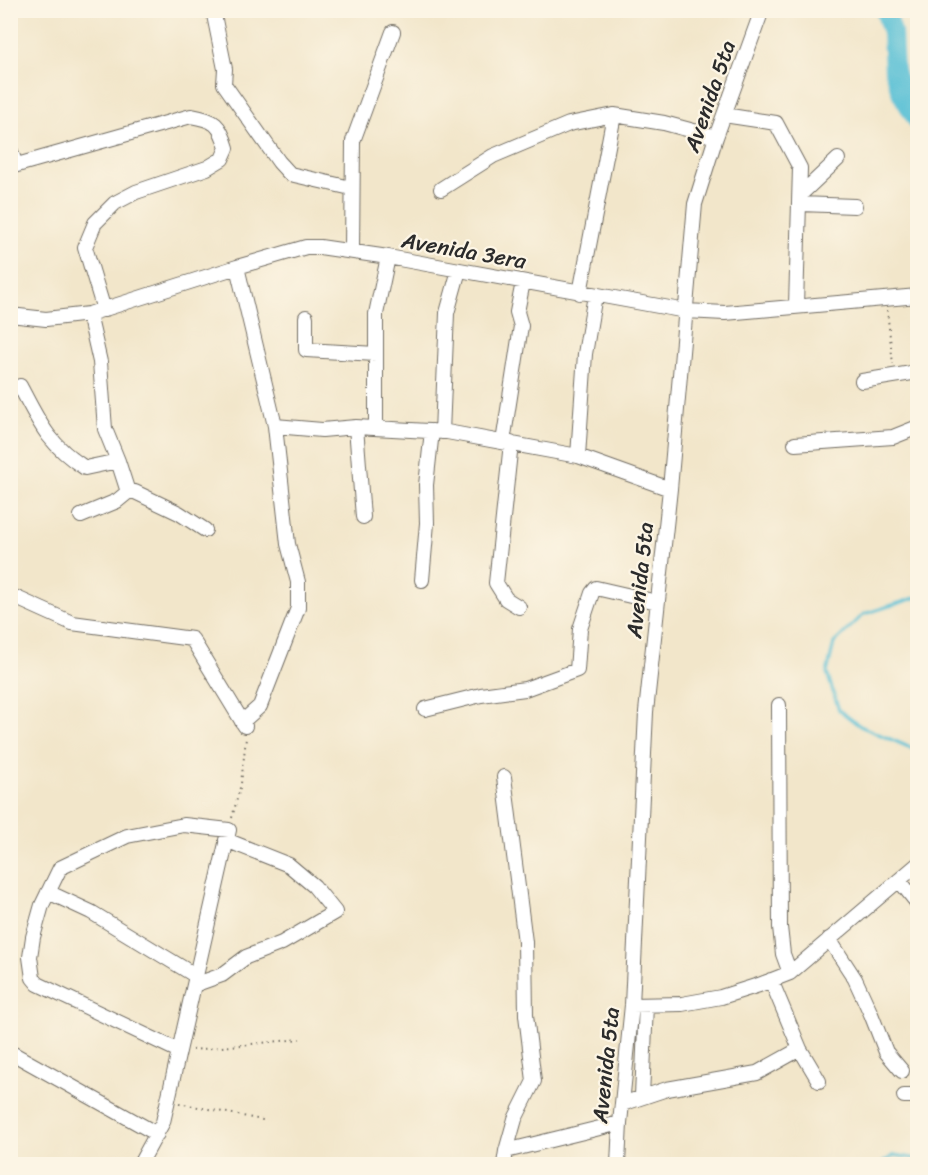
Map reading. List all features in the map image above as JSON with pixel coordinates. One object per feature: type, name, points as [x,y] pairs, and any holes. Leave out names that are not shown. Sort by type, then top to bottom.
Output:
[{"type":"street","points":[[213,10],[225,69],[224,84],[279,162],[290,174],[351,188]]},
{"type":"street","name":"Avenida 5ta","points":[[618,1164],[622,1104],[639,1005],[646,712],[670,489],[695,204],[716,137],[762,10]]},
{"type":"street","points":[[352,251],[353,141],[393,32]]},
{"type":"street","points":[[441,189],[493,156],[569,124],[614,115],[664,123],[716,137]]},
{"type":"street","points":[[580,293],[614,115]]},
{"type":"street","points":[[724,115],[776,123],[800,168],[796,306]]},
{"type":"street","points":[[10,149],[13,166],[191,116],[207,119],[217,125],[223,134],[227,148],[222,159],[207,168],[136,192],[115,203],[95,223],[85,246],[104,310]]},
{"type":"street","points":[[800,200],[838,159]]},
{"type":"street","points":[[800,200],[855,206]]},
{"type":"street","name":"Avenida 3era","points":[[10,315],[46,319],[89,314],[306,247],[388,257],[686,311],[724,313],[918,296]]},
{"type":"street","points":[[376,428],[376,314],[388,257]]},
{"type":"street","points":[[10,595],[72,623],[192,639],[244,724],[260,706],[298,608],[298,582],[288,544],[275,426],[264,372],[237,267]]},
{"type":"street","points":[[422,580],[427,523],[426,485],[437,431],[447,313],[459,270]]},
{"type":"street","points":[[519,607],[506,599],[496,583],[507,443],[521,326],[517,312],[523,282]]},
{"type":"street","points":[[578,456],[585,354],[596,295]]},
{"type":"street","points":[[89,314],[100,362],[105,429],[128,492]]},
{"type":"street","points":[[306,317],[306,350],[376,354]]},
{"type":"street","points":[[862,381],[918,372]]},
{"type":"street","points":[[20,386],[45,432],[66,455],[85,468],[118,461]]},
{"type":"street","points":[[275,426],[322,430],[356,427],[437,431],[578,456],[670,489]]},
{"type":"street","points":[[356,427],[363,517]]},
{"type":"street","points":[[795,444],[893,437],[918,427]]},
{"type":"street","points":[[81,516],[117,501],[128,492],[135,492],[179,513],[205,530]]},
{"type":"street","points":[[425,709],[481,694],[525,689],[577,670],[580,629],[592,592],[596,588],[657,602]]},
{"type":"street","points":[[779,705],[780,927],[783,954],[790,973]]},
{"type":"street","points":[[504,777],[525,942],[526,1015],[534,1081],[514,1119],[505,1158],[620,1123]]},
{"type":"street","points":[[48,892],[92,912],[195,980],[222,975],[246,957],[282,943],[334,912],[314,886],[289,865],[227,835],[184,825],[127,836],[60,868],[48,892],[39,915],[30,957],[33,978],[38,984],[179,1051]]},
{"type":"street","points":[[140,1164],[163,1122],[227,835]]},
{"type":"street","points":[[642,1096],[639,1005],[682,1004],[721,997],[790,973],[918,864]]},
{"type":"street","points":[[899,880],[918,904]]},
{"type":"street","points":[[829,939],[855,979],[886,1052],[902,1071]]},
{"type":"street","points":[[771,980],[800,1049],[819,1082]]},
{"type":"street","points":[[622,1104],[667,1089],[757,1073],[800,1049]]},
{"type":"street","points":[[10,1052],[157,1134]]},
{"type":"path","points":[[886,298],[894,376]]},
{"type":"path","points":[[227,835],[241,784],[246,739],[244,724]]},
{"type":"path","points":[[179,1051],[300,1040]]},
{"type":"path","points":[[168,1101],[267,1121]]},
{"type":"waterway","points":[[885,10],[892,32],[894,71],[902,94],[918,121]]},
{"type":"waterway","points":[[918,597],[864,614],[834,643],[827,673],[839,710],[860,726],[918,751]]},
{"type":"waterway","points":[[881,1164],[894,1155],[918,1159]]}]
